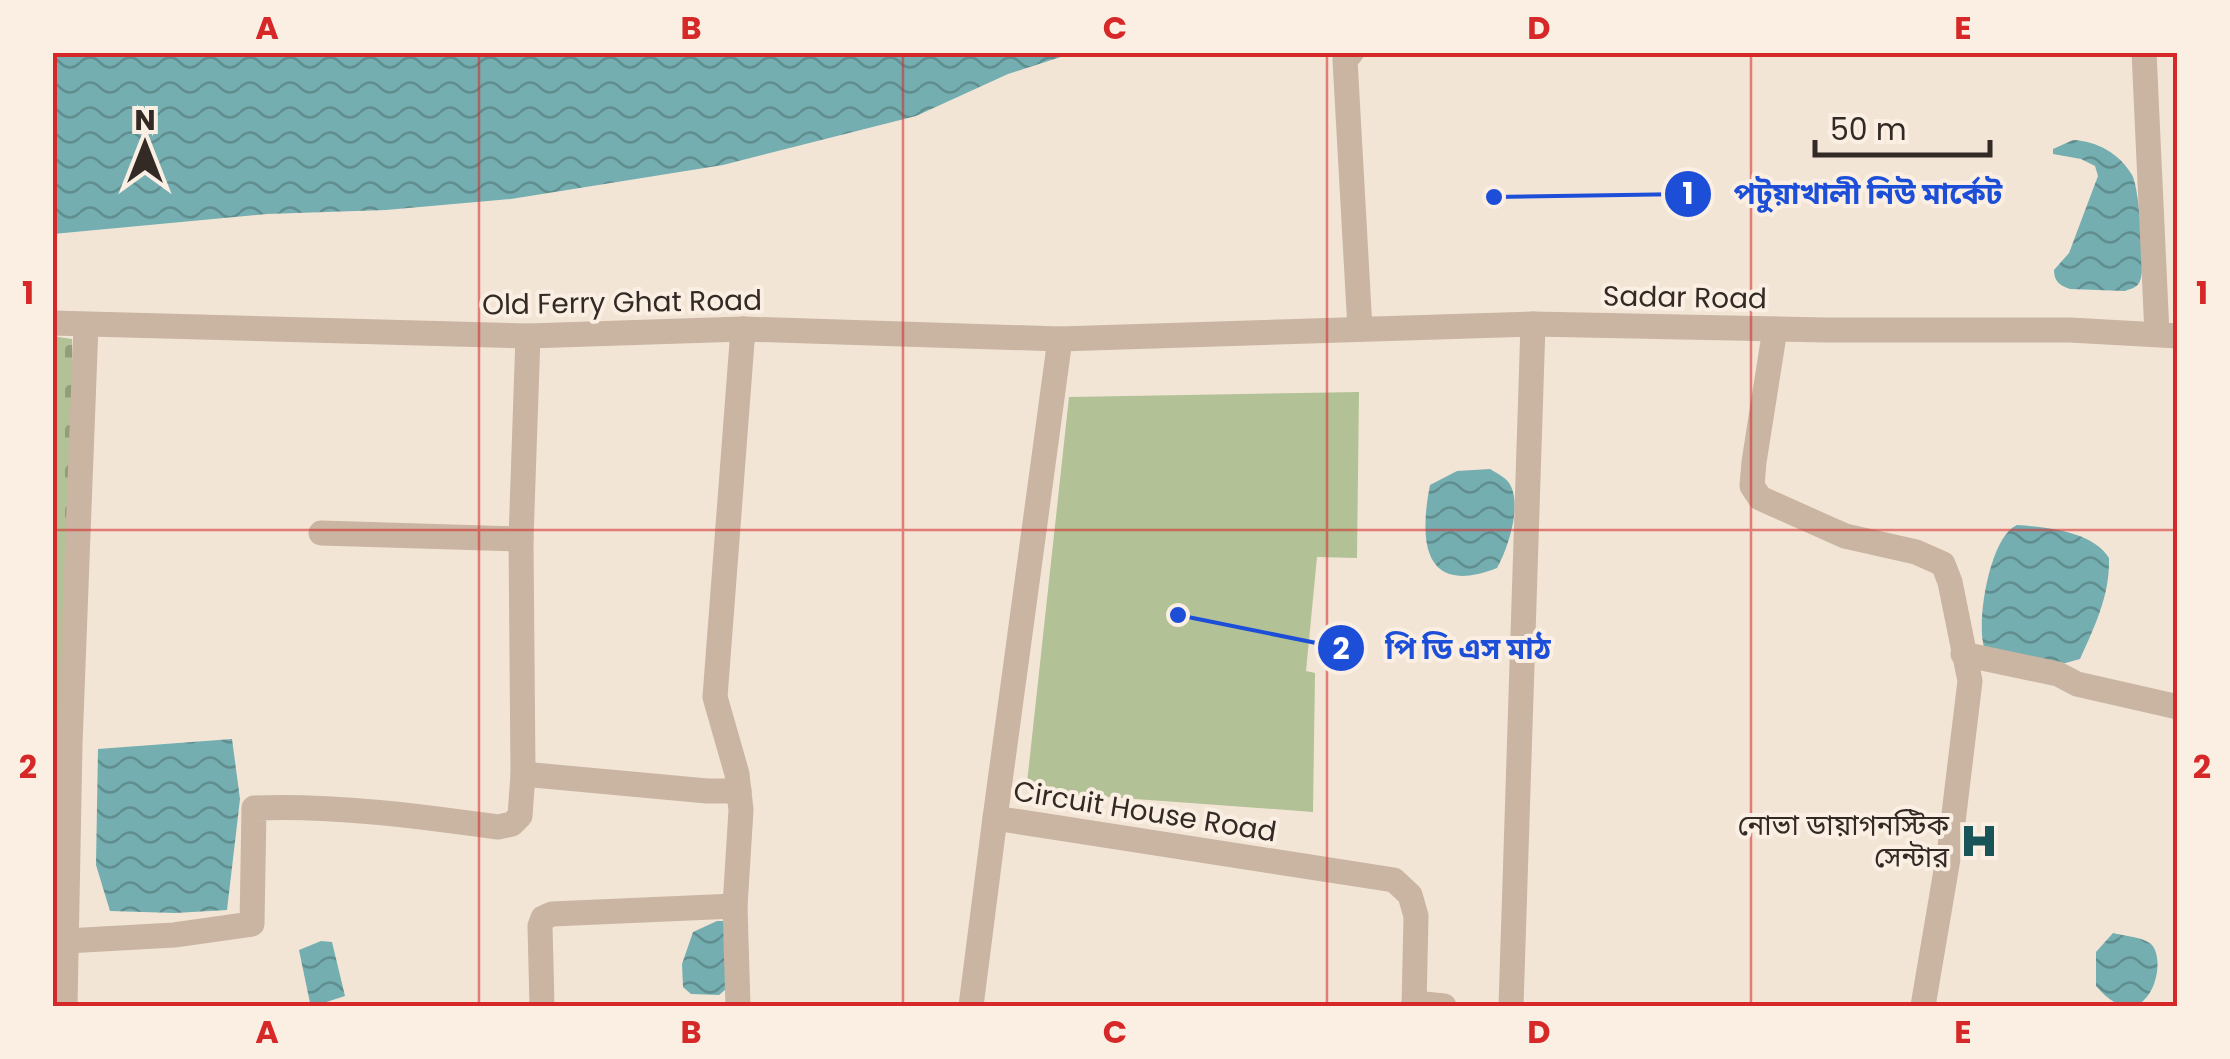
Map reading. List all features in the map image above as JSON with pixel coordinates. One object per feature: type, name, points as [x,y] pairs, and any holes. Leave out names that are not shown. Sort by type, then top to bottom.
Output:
[{"type":"street","points":[[1352,52],[1345,60],[1360,329]]},
{"type":"street","points":[[2144,52],[2167,335]]},
{"type":"street","name":"Old Ferry Ghat Road","points":[[52,323],[528,336],[743,330],[1060,339],[1191,337]]},
{"type":"street","points":[[1511,1006],[1533,324]]},
{"type":"street","name":"Sadar Road","points":[[1191,337],[1533,324],[2070,330],[2167,335]]},
{"type":"street","points":[[65,1006],[70,744],[86,325]]},
{"type":"street","points":[[1775,329],[1752,486],[1760,498],[1845,536],[1916,552],[1943,564],[1950,582],[1970,681],[1950,847],[1922,1006]]},
{"type":"street","points":[[738,1006],[735,906],[739,791],[715,698],[743,330]]},
{"type":"street","points":[[66,942],[109,941],[252,924],[254,808],[380,812],[498,827],[512,824],[520,816],[521,539],[528,336]]},
{"type":"street","name":"Circuit House Road","points":[[1060,339],[995,818],[1394,880],[1410,895],[1416,916],[1414,1004]]},
{"type":"street","points":[[322,533],[521,539]]},
{"type":"street","points":[[1963,654],[2058,674],[2078,684],[2178,707]]},
{"type":"street","points":[[523,774],[739,791]]},
{"type":"street","points":[[970,1006],[995,818]]},
{"type":"street","points":[[542,1006],[543,918],[552,914],[735,906]]},
{"type":"street","points":[[1414,1004],[1444,1006]]},
{"type":"green space","points":[[52,336],[72,339],[73,392],[62,887],[53,887]]},
{"type":"green space","points":[[1359,392],[1357,558],[1317,557],[1306,671],[1315,673],[1313,812],[1040,792],[1027,783],[1069,397]]},
{"type":"water","points":[[53,52],[1073,53],[1008,74],[916,116],[723,165],[511,199],[386,210],[267,214],[53,234]]},
{"type":"water","points":[[2073,140],[2107,150],[2121,161],[2135,182],[2142,263],[2139,283],[2131,289],[2070,289],[2055,277],[2054,270],[2069,253],[2098,176],[2095,166],[2081,159],[2053,154],[2053,149]]},
{"type":"water","points":[[1490,469],[1507,481],[1515,502],[1505,550],[1497,568],[1454,575],[1440,569],[1427,544],[1430,485],[1457,471]]},
{"type":"water","points":[[2017,525],[2080,536],[2109,558],[2104,598],[2080,659],[2058,665],[1984,647],[1982,619],[1987,580],[1999,545]]},
{"type":"water","points":[[232,739],[240,799],[227,910],[110,911],[96,865],[98,749]]},
{"type":"water","points":[[724,921],[726,989],[719,995],[691,994],[683,987],[682,964],[693,932]]},
{"type":"water","points":[[2113,933],[2148,942],[2156,953],[2155,980],[2140,1003],[2128,1006],[2113,1002],[2096,986],[2096,952]]},
{"type":"water","points":[[321,941],[332,942],[345,996],[314,1006],[310,1003],[299,950]]},
{"type":"place","name":"পটুয়াখালী নিউ মার্কেট","points":[[1494,197]]},
{"type":"place","name":"পি ডি এস মাঠ","points":[[1178,615]]},
{"type":"place","name":"নোভা ডায়াগনস্টিক সেন্টার","points":[[1979,841]]}]
